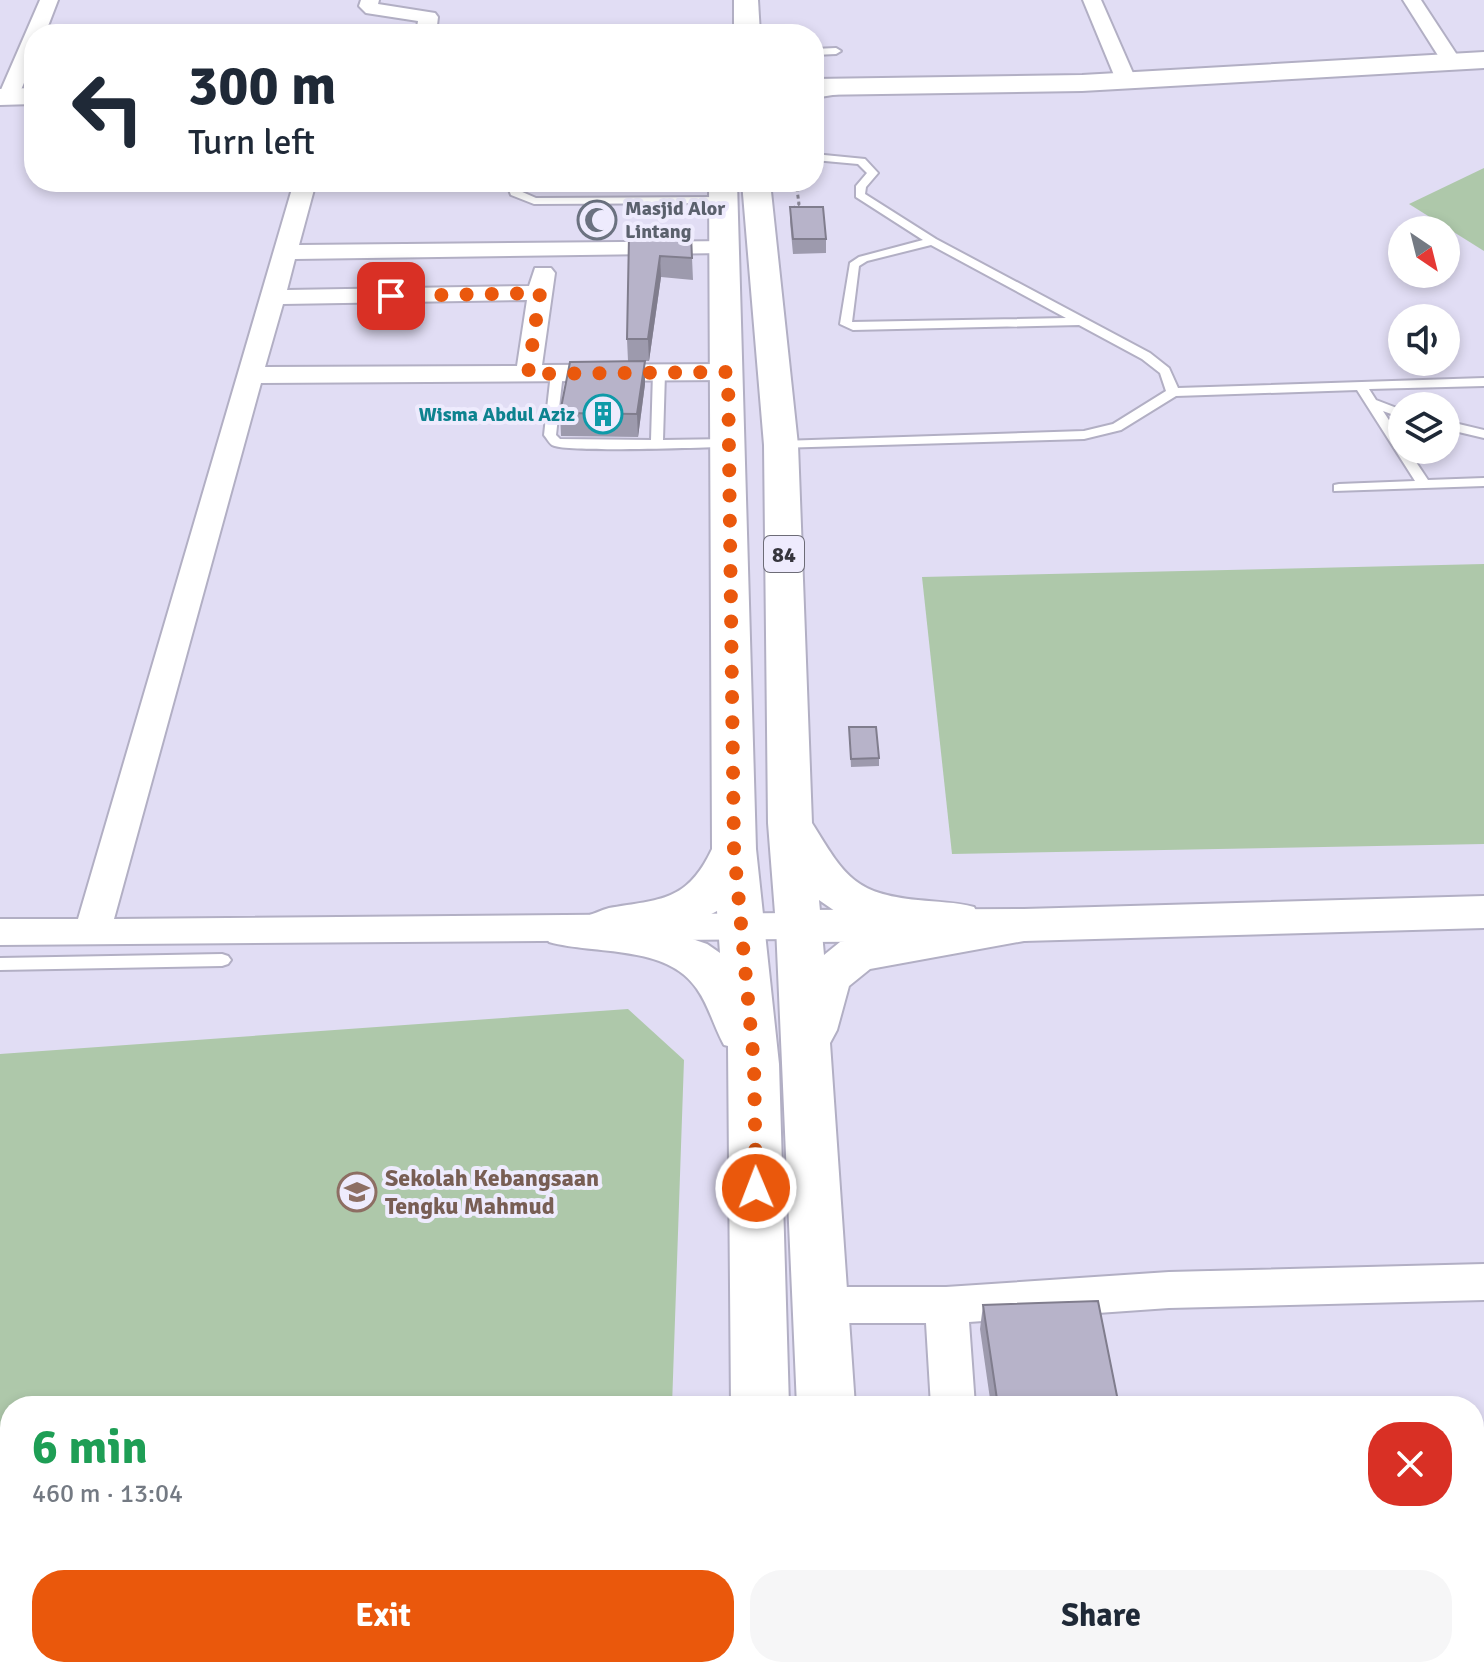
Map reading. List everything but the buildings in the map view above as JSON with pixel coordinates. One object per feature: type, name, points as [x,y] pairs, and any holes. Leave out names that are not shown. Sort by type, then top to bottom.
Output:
[{"type":"main road","points":[[746,0],[747,24]]},
{"type":"main road","points":[[824,87],[1126,80],[1484,60]]},
{"type":"main road","name":"84","points":[[723,192],[734,849],[754,1064],[760,1396]]},
{"type":"main road","name":"84","points":[[757,192],[781,445],[790,823],[807,1054],[826,1396]]},
{"type":"main road","points":[[790,823],[809,858],[825,878],[854,903],[909,915],[1024,925]]},
{"type":"main road","points":[[565,930],[653,919],[680,910],[713,888],[734,849]]},
{"type":"main road","points":[[799,926],[1024,925],[1484,912]]},
{"type":"main road","points":[[807,1054],[828,977],[857,954],[1024,925]]},
{"type":"main road","points":[[565,930],[665,946],[700,960],[720,984],[754,1064]]},
{"type":"street","points":[[39,24],[49,0]]},
{"type":"street","points":[[370,0],[368,6],[371,8],[428,17],[427,24]]},
{"type":"street","points":[[1092,0],[1126,80]]},
{"type":"street","points":[[1412,0],[1451,61]]},
{"type":"street","points":[[14,97],[24,66]]},
{"type":"street","points":[[92,933],[302,192]]},
{"type":"street","points":[[285,252],[725,246]]},
{"type":"street","points":[[528,374],[548,249]]},
{"type":"street","points":[[272,297],[540,293]]},
{"type":"street","points":[[249,375],[728,372]]},
{"type":"street","points":[[0,932],[799,926]]},
{"type":"street","points":[[821,1305],[946,1305],[1169,1290],[1484,1282]]},
{"type":"street","points":[[946,1305],[952,1396]]},
{"type":"lane","points":[[824,52],[836,51]]},
{"type":"lane","points":[[824,158],[851,159],[870,168],[873,173],[861,186],[860,195],[932,241],[1158,363],[1171,381],[1173,392]]},
{"type":"lane","points":[[515,192],[534,201],[704,192]]},
{"type":"lane","points":[[932,241],[863,259],[854,265],[846,324],[853,327],[1083,321]]},
{"type":"lane","points":[[557,373],[550,435],[556,442],[729,443]]},
{"type":"lane","points":[[657,444],[659,373]]},
{"type":"lane","points":[[781,445],[1084,435],[1117,427],[1173,392],[1484,382]]},
{"type":"lane","points":[[1361,386],[1388,428]]},
{"type":"lane","points":[[1371,402],[1388,409]]},
{"type":"lane","points":[[1460,428],[1484,434]]},
{"type":"lane","points":[[1411,464],[1424,484]]},
{"type":"lane","points":[[1339,488],[1484,482]]},
{"type":"lane","points":[[0,964],[222,960]]},
{"type":"green space","points":[[1484,168],[1484,251],[1460,236],[1460,216],[1428,216],[1409,204]]},
{"type":"green space","points":[[1484,564],[1484,844],[952,854],[922,577]]},
{"type":"green space","name":"Sekolah Kebangsaan Tengku Mahmud","points":[[628,1009],[684,1060],[672,1396],[0,1396],[0,1054]]},
{"type":"place","name":"Masjid Alor Lintang","points":[[597,220]]},
{"type":"place","name":"Wisma Abdul Aziz","points":[[603,414]]},
{"type":"place","name":"Sekolah Kebangsaan Tengku Mahmud","points":[[357,1192]]},
{"type":"route","points":[[391,296],[540,293],[528,374],[728,372],[734,849],[754,1064],[756,1188]]}]
